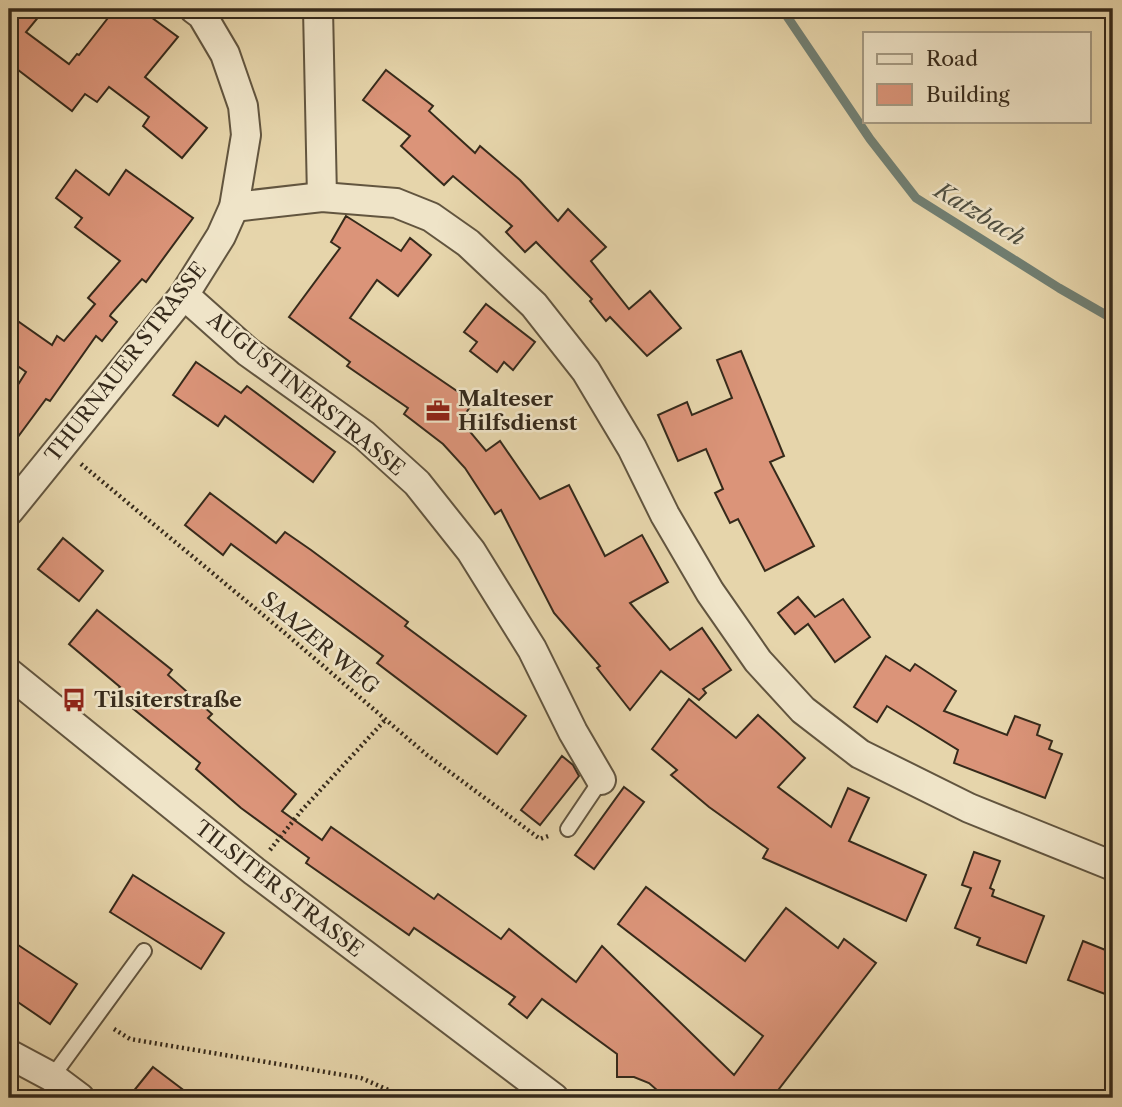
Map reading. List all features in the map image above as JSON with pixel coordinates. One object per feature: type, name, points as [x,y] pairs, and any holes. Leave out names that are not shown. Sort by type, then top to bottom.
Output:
[{"type":"street","name":"THURNAUER STRASSE","points":[[9,511],[184,295],[221,236],[234,207],[246,135],[243,106],[225,54],[202,15],[194,9]]},
{"type":"street","points":[[318,9],[322,197]]},
{"type":"street","points":[[234,207],[322,197],[396,203],[431,217],[468,243],[534,305],[586,371],[632,448],[665,515],[710,592],[758,661],[803,710],[860,754],[969,808],[1113,866]]},
{"type":"street","name":"AUGUSTINERSTRASSE","points":[[184,295],[248,352],[364,435],[417,483],[471,551],[532,649],[601,780]]},
{"type":"street","name":"TILSITER STRASSE","points":[[9,673],[254,871],[550,1097]]},
{"type":"street","points":[[9,1054],[52,1077],[80,1098]]},
{"type":"lane","points":[[568,829],[601,780]]},
{"type":"lane","points":[[52,1077],[144,951]]},
{"type":"path","name":"SAAZER WEG","points":[[61,447],[427,755],[540,839],[568,829]]},
{"type":"path","points":[[9,723],[14,718]]},
{"type":"path","points":[[254,871],[302,810],[386,719]]},
{"type":"path","points":[[95,1018],[130,1039],[361,1078],[407,1098]]},
{"type":"building","points":[[9,9],[45,9],[26,32],[69,64],[115,9],[140,9],[178,37],[145,77],[207,128],[182,158],[143,126],[149,117],[109,87],[97,102],[85,94],[72,111],[9,63]]},
{"type":"building","points":[[386,70],[433,106],[429,111],[475,153],[480,146],[520,180],[558,221],[568,209],[606,247],[591,261],[629,309],[650,291],[681,328],[647,356],[610,317],[606,321],[590,301],[592,299],[536,242],[525,252],[506,232],[512,226],[453,176],[444,185],[401,146],[410,136],[363,100]]},
{"type":"building","points":[[76,170],[109,195],[126,170],[193,218],[146,282],[142,279],[111,314],[117,322],[102,341],[96,336],[50,401],[46,399],[9,449],[9,399],[26,372],[9,360],[9,315],[52,345],[57,336],[64,341],[95,304],[88,298],[120,261],[75,227],[82,218],[56,198]]},
{"type":"building","points":[[346,216],[401,251],[410,238],[431,255],[398,296],[377,280],[350,318],[473,402],[461,421],[486,451],[500,441],[540,499],[569,485],[605,556],[642,535],[668,582],[630,603],[670,650],[702,628],[731,670],[703,689],[706,693],[699,700],[661,671],[630,710],[597,668],[600,666],[554,613],[501,510],[495,514],[465,468],[443,444],[404,414],[408,408],[347,366],[350,362],[289,317],[340,248],[331,242]]},
{"type":"building","points":[[486,304],[535,342],[513,370],[504,362],[497,372],[470,351],[477,342],[464,332]]},
{"type":"building","points":[[741,351],[784,456],[770,462],[814,546],[765,571],[738,519],[730,523],[715,493],[723,489],[706,449],[678,461],[658,415],[687,402],[692,415],[732,398],[717,360]]},
{"type":"building","points":[[196,362],[241,393],[247,386],[335,452],[313,482],[225,416],[218,426],[173,395]]},
{"type":"building","points":[[210,493],[276,543],[285,532],[311,550],[408,622],[405,626],[526,716],[497,754],[377,663],[383,656],[231,544],[223,555],[185,525]]},
{"type":"building","points":[[63,538],[103,571],[79,601],[38,569]]},
{"type":"building","points":[[798,597],[815,617],[843,599],[870,637],[835,662],[808,624],[795,634],[778,613]]},
{"type":"building","points":[[97,610],[172,670],[168,675],[212,714],[208,718],[296,794],[282,811],[322,840],[331,827],[434,899],[438,894],[501,939],[509,929],[576,982],[602,946],[734,1075],[763,1036],[618,924],[646,887],[745,961],[786,908],[838,948],[844,939],[876,963],[772,1098],[666,1098],[649,1083],[634,1077],[617,1077],[617,1054],[542,999],[527,1018],[509,1004],[515,997],[414,928],[409,935],[306,863],[309,858],[241,808],[196,769],[200,763],[115,694],[120,687],[69,644]]},
{"type":"building","points":[[886,656],[910,671],[915,664],[956,691],[944,711],[1007,735],[1015,716],[1040,725],[1037,735],[1052,741],[1049,749],[1062,754],[1045,798],[954,763],[958,750],[887,706],[877,722],[854,707]]},
{"type":"building","points":[[689,699],[736,738],[758,715],[805,758],[778,787],[831,827],[848,788],[869,798],[849,841],[926,875],[906,921],[763,858],[768,849],[709,807],[671,775],[677,770],[652,749]]},
{"type":"building","points":[[562,756],[573,765],[579,776],[540,825],[521,810]]},
{"type":"building","points":[[624,787],[644,802],[594,869],[575,855]]},
{"type":"building","points":[[974,852],[1000,861],[990,888],[994,890],[992,896],[1044,916],[1026,963],[977,945],[980,938],[955,928],[971,888],[962,885]]},
{"type":"building","points":[[133,875],[224,933],[201,969],[110,912]]},
{"type":"building","points":[[9,939],[77,984],[50,1024],[9,996]]},
{"type":"building","points":[[1083,941],[1113,953],[1113,997],[1068,980]]},
{"type":"building","points":[[153,1067],[194,1098],[128,1098]]},
{"type":"waterway","name":"Katzbach","points":[[782,9],[870,139],[916,198],[1113,319]]},
{"type":"place","name":"Malteser Hilfsdienst","points":[[438,411]]},
{"type":"place","name":"Tilsiterstraße","points":[[74,700]]}]
